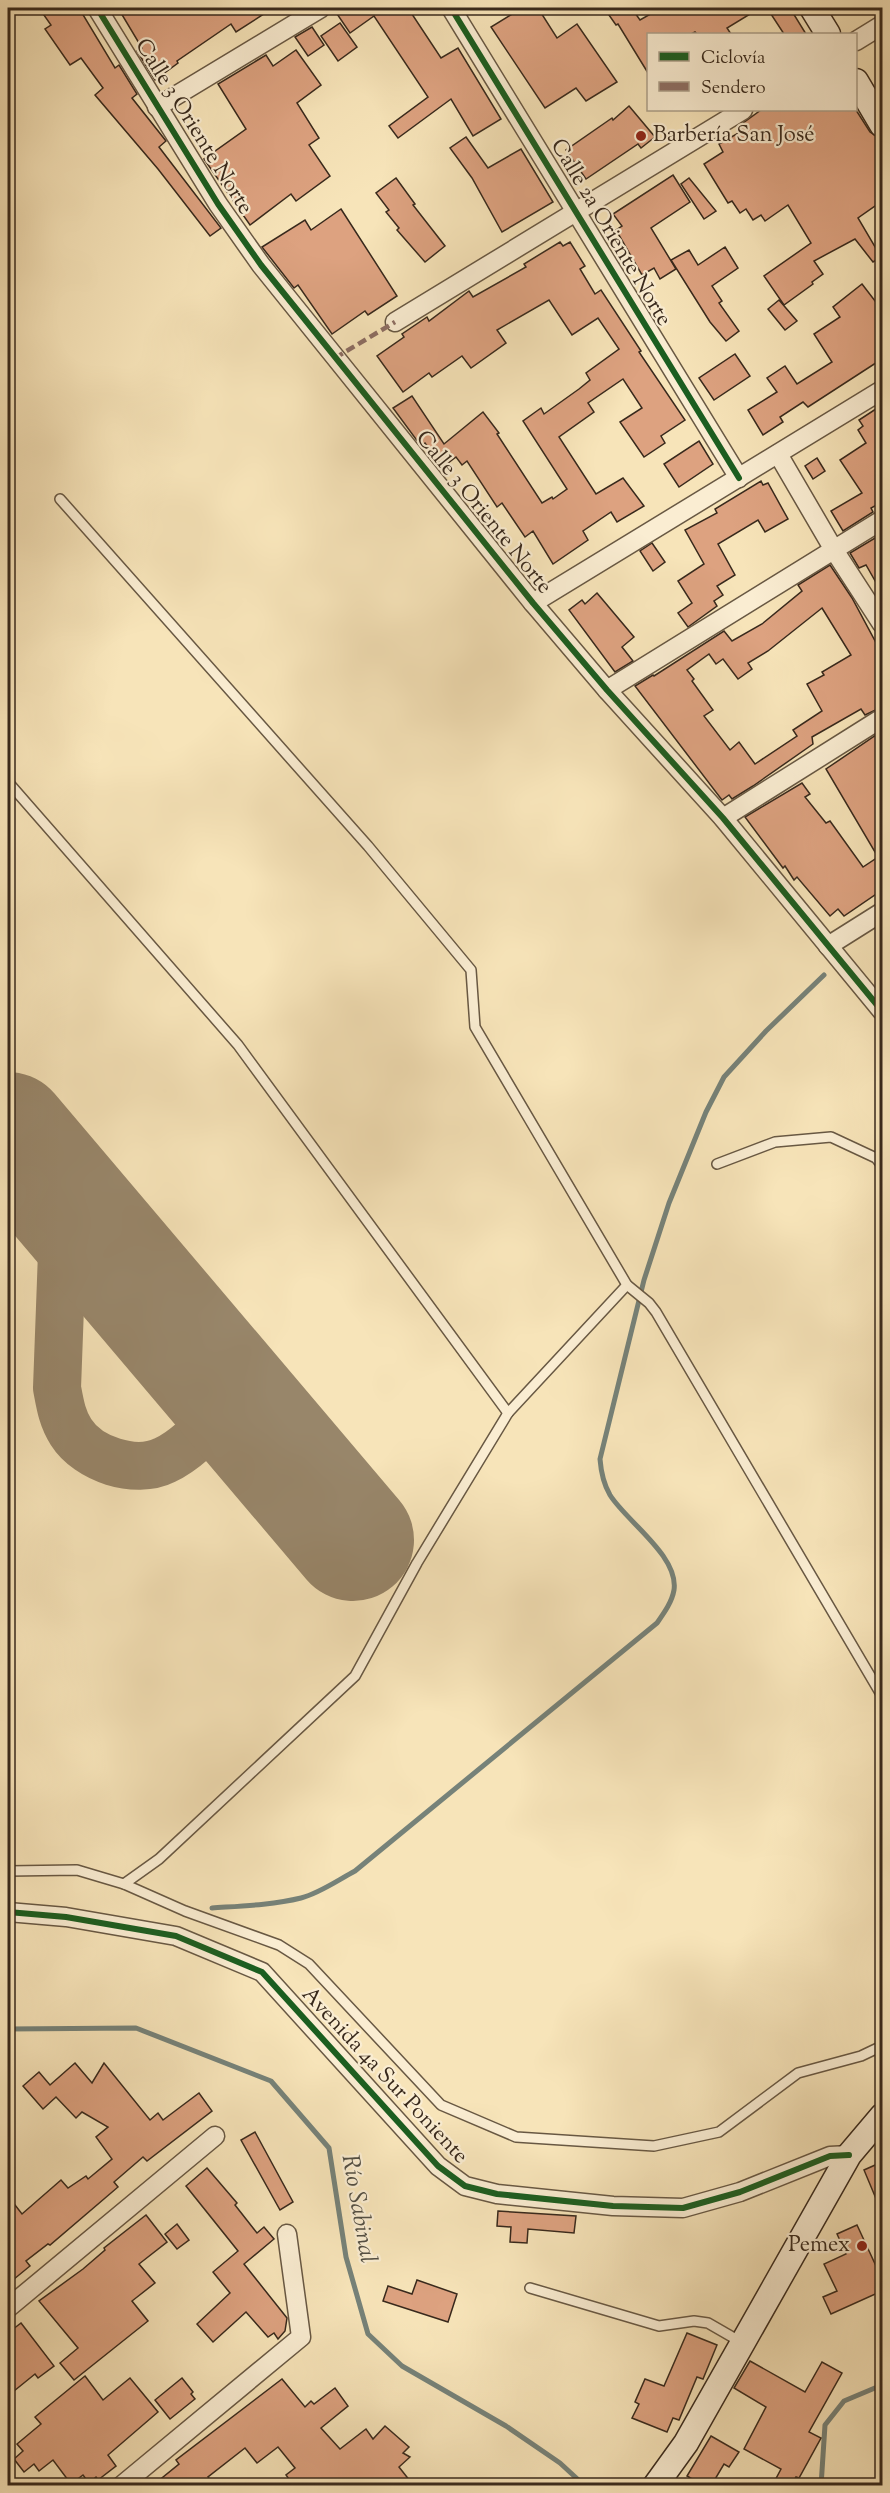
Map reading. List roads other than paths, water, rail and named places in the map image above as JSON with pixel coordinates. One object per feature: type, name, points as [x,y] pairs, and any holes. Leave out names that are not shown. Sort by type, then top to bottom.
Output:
[{"type":"street","name":"Calle 3 Oriente Norte","points":[[97,8],[218,204],[261,265],[533,603],[606,690],[723,818],[828,946],[844,962],[882,1011]]},
{"type":"street","points":[[157,107],[321,8]]},
{"type":"street","name":"Calle 2a Oriente Norte","points":[[451,8],[739,478]]},
{"type":"street","points":[[812,8],[827,33]]},
{"type":"street","points":[[857,40],[882,25]]},
{"type":"street","points":[[857,84],[882,125]]},
{"type":"street","points":[[395,322],[741,111]]},
{"type":"street","points":[[533,603],[882,390]]},
{"type":"street","points":[[778,454],[834,550],[882,624]]},
{"type":"street","points":[[606,690],[882,520]]},
{"type":"street","points":[[723,818],[882,718]]},
{"type":"street","points":[[828,946],[882,912]]},
{"type":"street","name":"Avenida 4a Sur Poniente","points":[[8,1912],[66,1917],[176,1936],[262,1972],[438,2166],[465,2186],[497,2194],[590,2204],[683,2208],[740,2192],[830,2156],[849,2155]]},
{"type":"street","points":[[655,2486],[686,2443],[849,2155],[882,2116]]},
{"type":"street","points":[[8,2308],[215,2136]]},
{"type":"street","points":[[121,2486],[301,2337],[287,2234]]},
{"type":"lane","points":[[60,499],[368,846],[471,969],[475,1027],[629,1286],[649,1303],[882,1696]]},
{"type":"lane","points":[[8,782],[237,1045],[508,1413]]},
{"type":"lane","points":[[717,1164],[775,1142],[831,1137],[876,1158],[882,1166]]},
{"type":"lane","points":[[124,1884],[159,1859],[355,1676],[417,1563],[508,1413],[629,1286]]},
{"type":"lane","points":[[8,1871],[77,1870],[124,1884],[185,1911],[279,1945],[309,1964],[441,2105],[516,2138],[654,2146],[719,2132],[798,2073],[861,2056],[882,2046]]},
{"type":"lane","points":[[530,2288],[659,2326],[694,2321],[708,2323],[743,2343]]},
{"type":"waterway","points":[[212,1908],[268,1904],[301,1898],[322,1890],[355,1871],[657,1623],[670,1603],[674,1590],[673,1577],[660,1552],[610,1495],[603,1477],[600,1459],[644,1280],[669,1203],[706,1112],[724,1077],[766,1031],[824,975]]},
{"type":"waterway","name":"Río Sabinal","points":[[8,2029],[136,2028],[271,2081],[329,2148],[346,2257],[368,2334],[402,2366],[506,2426],[560,2463],[585,2486]]},
{"type":"waterway","name":"Río Sabinal","points":[[821,2486],[825,2425],[844,2401],[882,2385]]},
{"type":"place","name":"Barbería San José","points":[[641,136]]},
{"type":"place","name":"Pemex","points":[[862,2246]]}]
